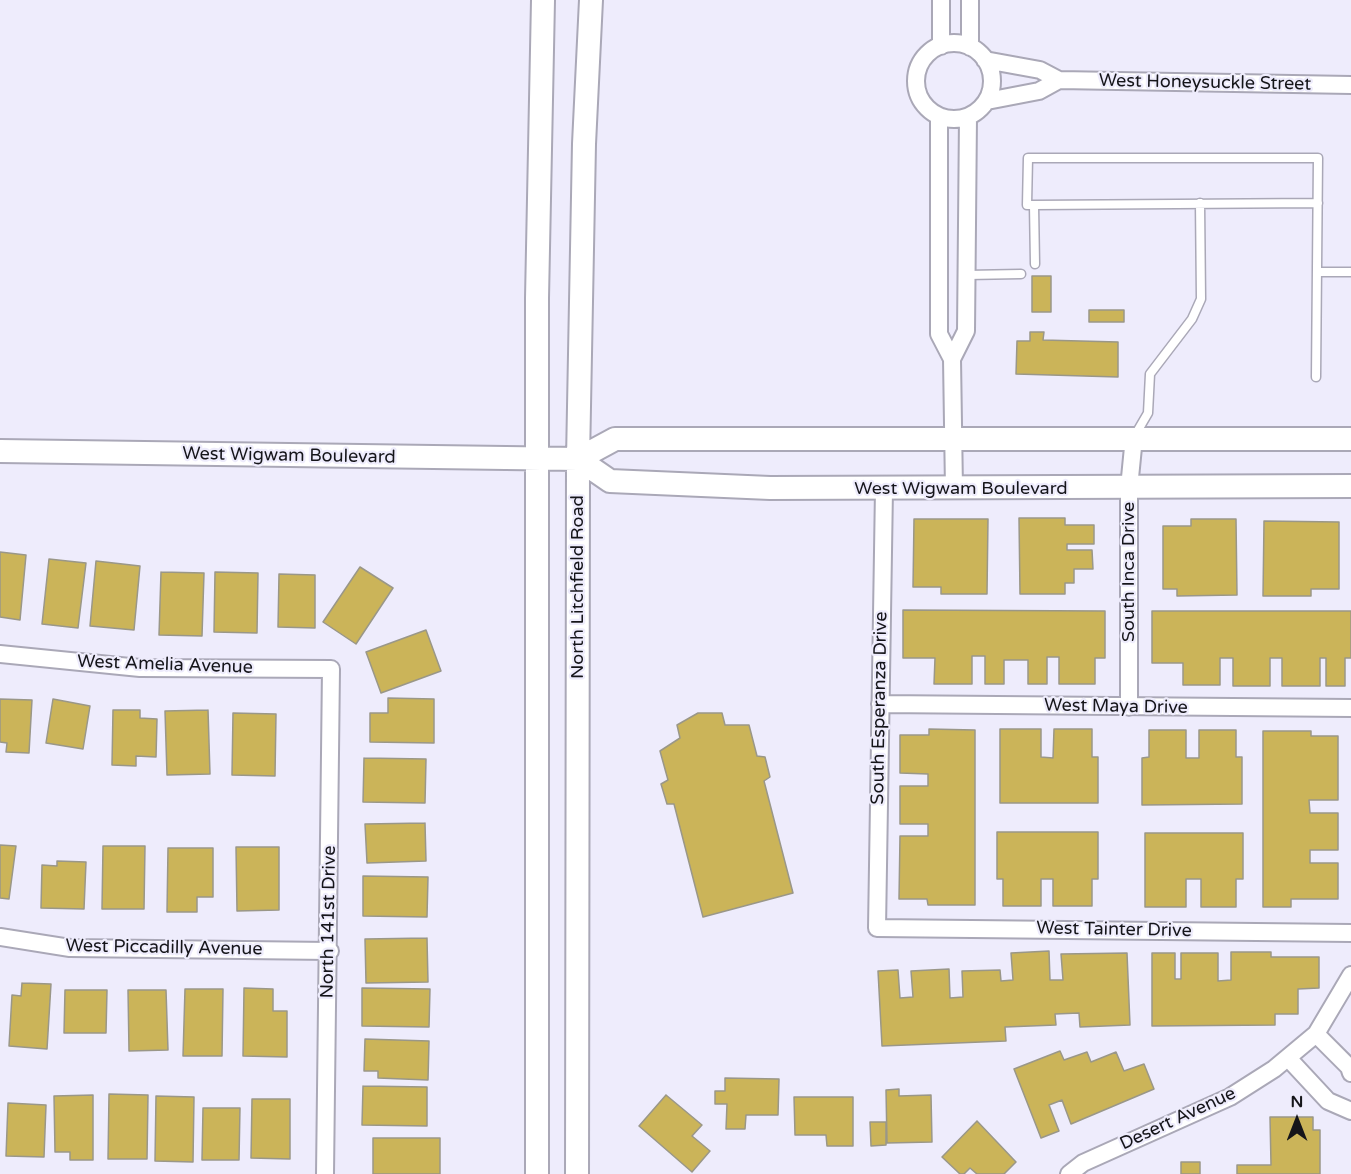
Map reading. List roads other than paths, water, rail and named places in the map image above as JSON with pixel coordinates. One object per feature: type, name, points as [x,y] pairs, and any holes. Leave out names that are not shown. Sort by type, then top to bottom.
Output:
[{"type":"main road","points":[[537,1174],[537,259],[543,0]]},
{"type":"main road","name":"North Litchfield Road","points":[[578,1174],[578,459],[584,144],[591,0]]},
{"type":"main road","name":"West Wigwam Boulevard","points":[[0,451],[578,459],[615,439],[953,437],[1351,439]]},
{"type":"main road","name":"West Wigwam Boulevard","points":[[578,459],[610,481],[770,488],[1351,486]]},
{"type":"street","points":[[940,0],[941,46]]},
{"type":"street","points":[[970,0],[970,47]]},
{"type":"street","points":[[958,44],[970,47],[985,60],[992,81],[987,101],[968,117],[958,119],[939,116],[921,100],[916,80],[917,71],[926,56],[941,46],[958,44]]},
{"type":"street","name":"West Honeysuckle Street","points":[[985,60],[1040,70],[1059,80],[1351,85]]},
{"type":"street","name":"West Honeysuckle Street","points":[[987,101],[1039,91],[1059,80]]},
{"type":"street","points":[[939,116],[939,334],[952,359],[954,489]]},
{"type":"street","points":[[952,359],[966,331],[968,117]]},
{"type":"street","name":"South Inca Drive","points":[[1128,707],[1129,488],[1134,437]]},
{"type":"street","name":"South Esperanza Drive","points":[[877,928],[884,489]]},
{"type":"street","name":"West Amelia Avenue","points":[[0,654],[140,668],[331,669]]},
{"type":"street","name":"North 141st Drive","points":[[325,1174],[330,951],[331,669]]},
{"type":"street","name":"West Maya Drive","points":[[880,704],[1351,708]]},
{"type":"street","name":"West Tainter Drive","points":[[877,928],[1351,933]]},
{"type":"street","name":"West Piccadilly Avenue","points":[[0,937],[70,948],[330,951]]},
{"type":"street","name":"Desert Avenue","points":[[1069,1174],[1083,1163],[1230,1097],[1288,1058],[1316,1034],[1351,975]]},
{"type":"street","points":[[1316,1034],[1349,1067],[1351,1073]]},
{"type":"street","points":[[1288,1058],[1328,1101],[1351,1111]]},
{"type":"lane","points":[[1316,377],[1318,272],[1318,203],[1318,158],[1028,158],[1027,205],[1318,203]]},
{"type":"lane","points":[[1134,437],[1148,413],[1150,374],[1192,319],[1201,299],[1200,203]]},
{"type":"lane","points":[[1034,205],[1035,264]]},
{"type":"lane","points":[[1318,272],[1351,272]]},
{"type":"lane","points":[[967,275],[1021,274]]}]
